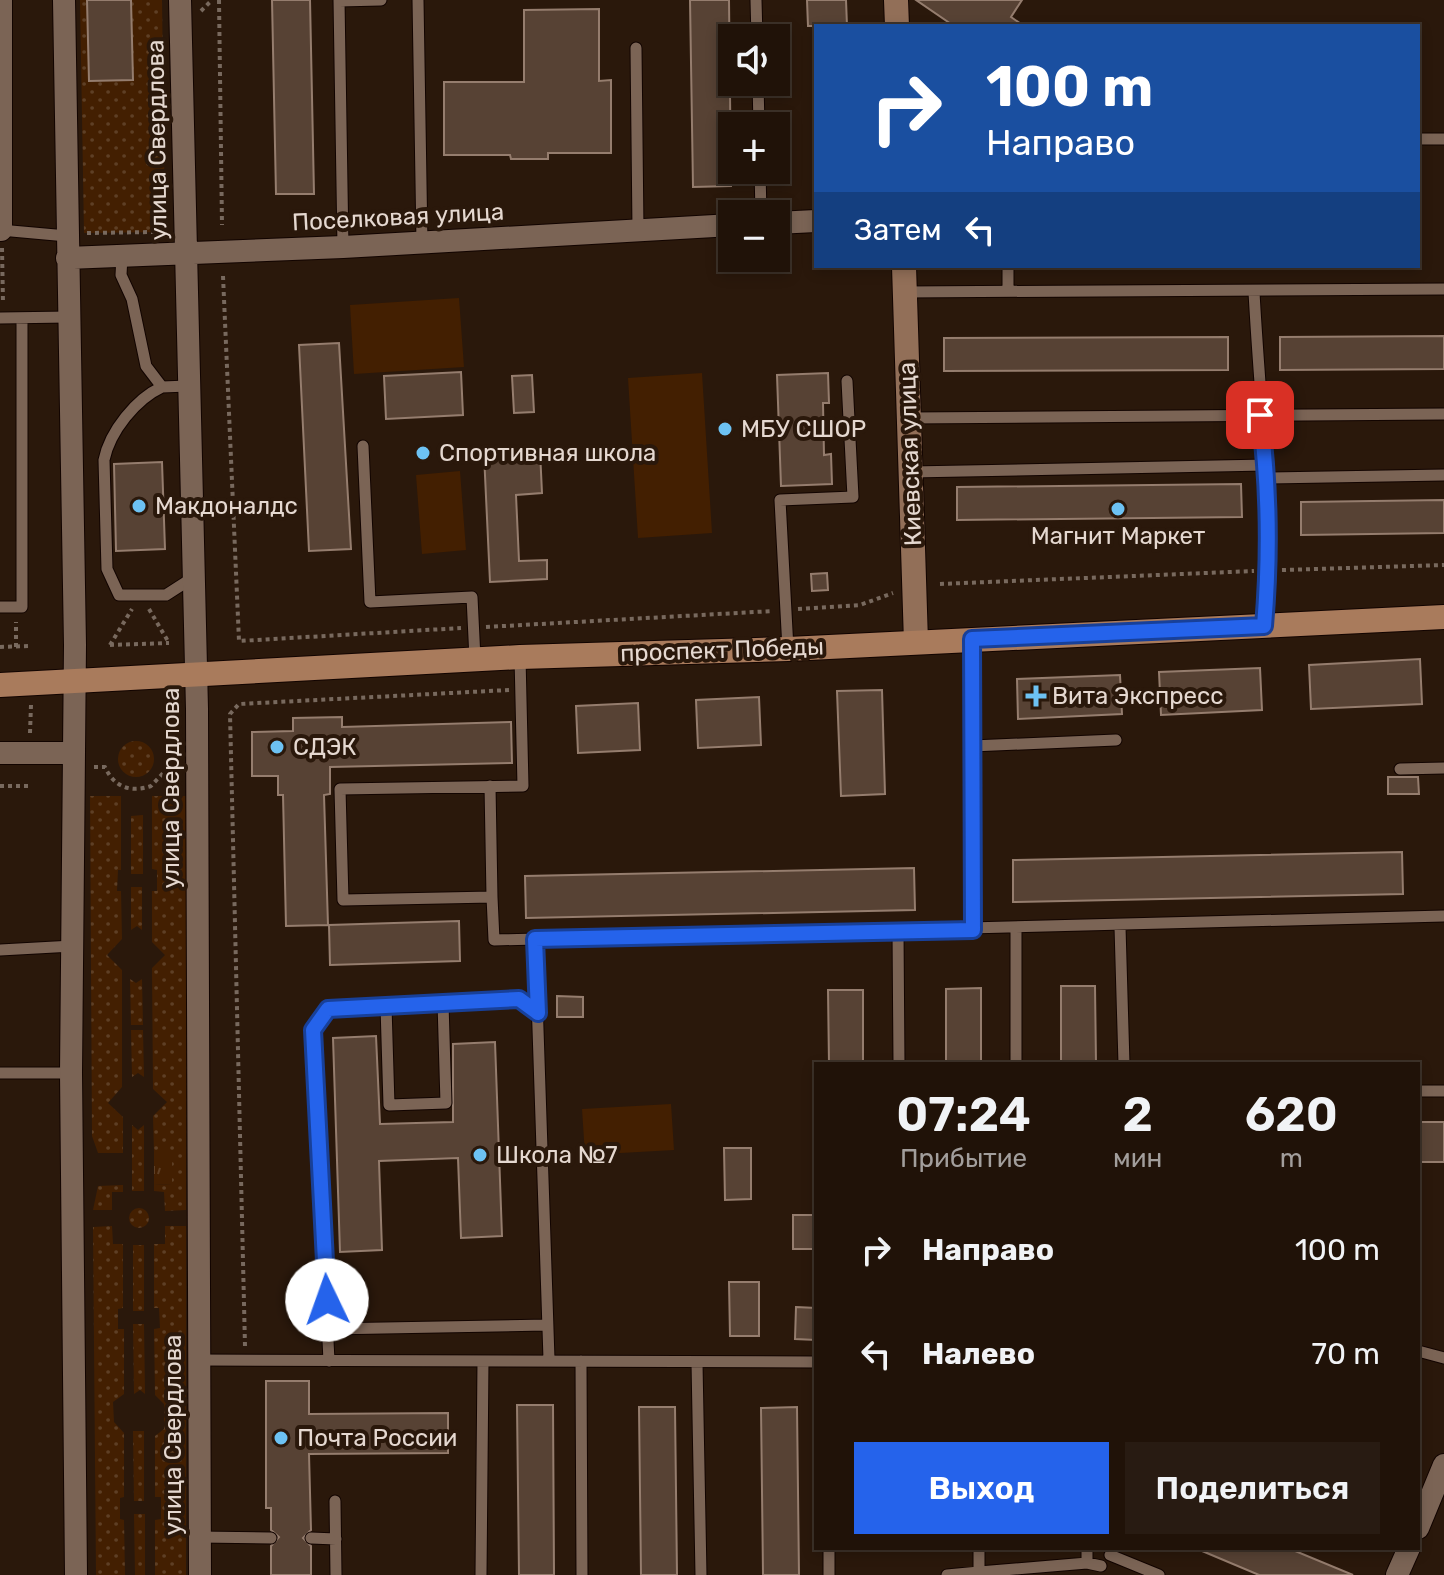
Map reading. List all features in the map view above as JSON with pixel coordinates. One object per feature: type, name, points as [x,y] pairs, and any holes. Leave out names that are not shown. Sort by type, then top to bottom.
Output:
[{"type":"main road","points":[[896,0],[897,24]]},
{"type":"main road","name":"Киевская улица","points":[[904,268],[916,642]]},
{"type":"main road","name":"проспект Победы","points":[[0,685],[520,657],[788,649],[1444,617]]},
{"type":"street","points":[[64,0],[73,242],[69,317],[75,683],[71,1073],[76,1575]]},
{"type":"street","name":"улица Свердлова","points":[[180,0],[197,675],[200,1575]]},
{"type":"street","points":[[0,4],[1,230]]},
{"type":"street","points":[[790,222],[814,221]]},
{"type":"street","name":"Поселковая улица","points":[[73,242],[122,256],[718,226]]},
{"type":"street","points":[[0,753],[73,753]]},
{"type":"street","points":[[1420,1520],[1444,1465]]},
{"type":"street","points":[[1397,1575],[1408,1550]]},
{"type":"lane","points":[[343,247],[339,1],[381,0]]},
{"type":"lane","points":[[418,0],[422,243]]},
{"type":"lane","points":[[756,0],[757,24]]},
{"type":"lane","points":[[636,48],[638,230]]},
{"type":"lane","points":[[1420,139],[1444,139]]},
{"type":"lane","points":[[1,230],[73,242]]},
{"type":"lane","points":[[122,256],[121,275],[132,299],[146,366],[162,387]]},
{"type":"lane","points":[[1008,268],[1008,290]]},
{"type":"lane","points":[[905,292],[1444,289]]},
{"type":"lane","points":[[1254,292],[1260,415],[1266,465],[1269,571],[1264,626]]},
{"type":"lane","points":[[1,318],[69,317]]},
{"type":"lane","points":[[0,607],[22,607],[22,318]]},
{"type":"lane","points":[[788,649],[780,500],[853,497],[847,381]]},
{"type":"lane","points":[[188,386],[162,387],[146,394],[108,442],[104,460],[107,569],[119,595],[166,595],[194,577]]},
{"type":"lane","points":[[908,418],[1444,414]]},
{"type":"lane","points":[[363,446],[370,602],[472,597],[475,660]]},
{"type":"lane","points":[[911,472],[1266,465]]},
{"type":"lane","points":[[1266,478],[1444,475]]},
{"type":"lane","points":[[972,639],[973,930]]},
{"type":"lane","points":[[492,897],[343,900],[340,789],[523,786],[520,657]]},
{"type":"lane","points":[[972,746],[1116,740]]},
{"type":"lane","points":[[1400,769],[1444,768]]},
{"type":"lane","points":[[490,786],[494,940],[1120,927],[1444,916]]},
{"type":"lane","points":[[1120,927],[1124,1062]]},
{"type":"lane","points":[[1016,929],[1016,1062]]},
{"type":"lane","points":[[898,931],[899,1062]]},
{"type":"lane","points":[[535,939],[549,1359]]},
{"type":"lane","points":[[0,950],[73,946]]},
{"type":"lane","points":[[329,1361],[313,1030],[328,1009],[519,999],[538,1013]]},
{"type":"lane","points":[[386,1006],[389,1105],[446,1103],[443,1003]]},
{"type":"lane","points":[[0,1073],[71,1073]]},
{"type":"lane","points":[[1420,1091],[1444,1091]]},
{"type":"lane","points":[[328,1329],[547,1325]]},
{"type":"lane","points":[[1420,1352],[1444,1358]]},
{"type":"lane","points":[[199,1360],[814,1362]]},
{"type":"lane","points":[[481,1575],[483,1361]]},
{"type":"lane","points":[[581,1361],[582,1575]]},
{"type":"lane","points":[[697,1363],[701,1575]]},
{"type":"lane","points":[[335,1501],[336,1575]]},
{"type":"lane","points":[[199,1537],[271,1538]]},
{"type":"lane","points":[[311,1538],[336,1539]]},
{"type":"lane","points":[[829,1550],[829,1575]]},
{"type":"lane","points":[[979,1550],[979,1572]]},
{"type":"lane","points":[[1087,1550],[1087,1563]]},
{"type":"lane","points":[[947,1575],[1087,1563],[1097,1571],[1111,1552],[1159,1575]]},
{"type":"path","points":[[219,0],[222,225]]},
{"type":"path","points":[[1,230],[1,318]]},
{"type":"path","points":[[73,242],[165,232]]},
{"type":"path","points":[[223,276],[239,641],[860,605],[893,593]]},
{"type":"path","points":[[940,584],[1444,565]]},
{"type":"path","points":[[169,643],[141,595],[110,645],[183,643]]},
{"type":"path","points":[[16,607],[16,647]]},
{"type":"path","points":[[0,647],[30,646]]},
{"type":"path","points":[[245,1360],[230,714],[239,704],[521,690]]},
{"type":"path","points":[[30,733],[31,702]]},
{"type":"path","points":[[92,767],[105,767],[112,779],[126,788],[151,786],[166,770],[166,746],[182,726]]},
{"type":"path","points":[[0,786],[29,786]]},
{"type":"green space","points":[[80,0],[162,0],[165,232],[84,233]]},
{"type":"green space","points":[[459,298],[464,367],[354,374],[350,305]]},
{"type":"green space","points":[[702,373],[712,533],[638,538],[628,378]]},
{"type":"green space","points":[[460,471],[466,550],[422,554],[416,475]]},
{"type":"green space","points":[[136,741],[149,746],[154,759],[149,772],[136,777],[123,772],[118,759],[123,746]]},
{"type":"green space","points":[[90,796],[121,796],[121,870],[118,870],[117,891],[121,891],[122,939],[107,955],[122,970],[122,1087],[108,1103],[123,1117],[123,1153],[98,1153],[92,1136]]},
{"type":"green space","points":[[152,796],[187,796],[186,1210],[165,1211],[164,1192],[154,1191],[154,1185],[172,1184],[171,1152],[154,1152],[153,1116],[167,1102],[153,1089],[152,968],[165,955],[152,942],[152,891],[157,891],[157,870],[152,869]]},
{"type":"green space","points":[[143,815],[143,874],[131,874],[131,816]]},
{"type":"green space","points":[[131,887],[142,887],[142,930],[137,926],[131,930]]},
{"type":"green space","points":[[130,979],[136,983],[142,979],[143,1025],[131,1025]]},
{"type":"green space","points":[[131,1030],[143,1030],[144,1077],[138,1073],[132,1077]]},
{"type":"green space","points":[[671,1104],[674,1150],[585,1155],[582,1109]]},
{"type":"green space","points":[[132,1125],[138,1130],[144,1125],[144,1191],[132,1191]]},
{"type":"green space","points":[[154,1152],[172,1152],[172,1184],[154,1185]]},
{"type":"green space","points":[[123,1185],[123,1192],[112,1192],[112,1210],[93,1210],[98,1186]]},
{"type":"green space","points":[[139,1208],[146,1211],[149,1218],[146,1225],[139,1228],[132,1225],[129,1218],[132,1211]]},
{"type":"green space","points":[[112,1226],[113,1244],[123,1244],[123,1308],[118,1309],[118,1329],[124,1329],[124,1394],[113,1402],[114,1422],[124,1433],[124,1497],[120,1498],[120,1519],[124,1520],[125,1575],[96,1575],[93,1227]]},
{"type":"green space","points":[[165,1226],[186,1226],[186,1575],[155,1575],[155,1520],[161,1519],[161,1497],[155,1497],[155,1436],[164,1429],[164,1404],[155,1395],[154,1329],[160,1328],[159,1308],[154,1308],[154,1244],[165,1244]]},
{"type":"green space","points":[[133,1245],[144,1245],[144,1311],[133,1311]]},
{"type":"green space","points":[[133,1324],[144,1324],[145,1394],[140,1390],[134,1394]]},
{"type":"green space","points":[[133,1431],[144,1431],[144,1501],[134,1501]]},
{"type":"green space","points":[[134,1514],[145,1514],[145,1575],[135,1575]]},
{"type":"building","points":[[87,0],[131,0],[133,80],[89,81]]},
{"type":"building","points":[[272,0],[310,0],[314,194],[276,194]]},
{"type":"building","points":[[690,0],[729,0],[729,24],[718,24],[718,96],[730,96],[730,112],[718,112],[718,184],[731,186],[693,187]]},
{"type":"building","points":[[807,0],[846,0],[847,24],[808,26]]},
{"type":"building","points":[[916,0],[1022,0],[1011,17],[1021,24],[951,24]]},
{"type":"building","points":[[599,9],[599,81],[611,80],[611,153],[548,153],[548,159],[511,159],[510,155],[444,155],[444,82],[524,82],[524,10]]},
{"type":"building","points":[[1444,336],[1444,369],[1280,370],[1280,337]]},
{"type":"building","points":[[1228,337],[1228,370],[944,371],[944,338]]},
{"type":"building","points":[[339,343],[351,549],[309,551],[299,345]]},
{"type":"building","points":[[461,372],[463,415],[386,419],[384,376]]},
{"type":"building","points":[[828,373],[829,403],[823,403],[824,455],[831,454],[832,484],[781,486],[777,375]]},
{"type":"building","points":[[532,375],[534,412],[514,413],[512,376]]},
{"type":"building","points":[[540,451],[542,493],[516,495],[519,561],[547,560],[547,579],[490,582],[484,454]]},
{"type":"building","name":"Макдоналдс","points":[[162,462],[165,549],[116,551],[114,464]]},
{"type":"building","points":[[1241,484],[1242,517],[957,520],[957,487]]},
{"type":"building","points":[[1444,500],[1444,533],[1301,535],[1301,502]]},
{"type":"building","points":[[827,573],[828,590],[812,591],[811,574]]},
{"type":"building","points":[[1420,659],[1422,704],[1311,709],[1309,665]]},
{"type":"building","points":[[1260,668],[1262,710],[1161,715],[1159,672]]},
{"type":"building","points":[[1120,675],[1122,714],[1018,719],[1017,679]]},
{"type":"building","points":[[882,690],[885,794],[841,796],[837,691]]},
{"type":"building","points":[[759,697],[761,745],[698,748],[696,700]]},
{"type":"building","points":[[638,703],[640,750],[578,753],[576,706]]},
{"type":"building","points":[[342,717],[342,727],[511,722],[512,763],[330,767],[330,794],[324,795],[328,925],[286,926],[283,795],[278,795],[278,776],[252,776],[252,732],[293,731],[293,718]]},
{"type":"building","points":[[1388,777],[1418,777],[1419,794],[1388,794]]},
{"type":"building","points":[[1402,852],[1403,894],[1013,902],[1013,860]]},
{"type":"building","points":[[914,868],[915,910],[526,918],[525,876]]},
{"type":"building","points":[[459,921],[460,961],[330,965],[329,925]]},
{"type":"building","points":[[1061,986],[1095,986],[1096,1062],[1061,1062]]},
{"type":"building","points":[[981,988],[981,1062],[946,1062],[946,989]]},
{"type":"building","points":[[828,990],[863,990],[863,1062],[829,1062]]},
{"type":"building","points":[[557,996],[583,997],[583,1017],[557,1017]]},
{"type":"building","points":[[376,1036],[380,1124],[453,1122],[453,1044],[495,1042],[502,1236],[461,1238],[458,1158],[379,1161],[382,1250],[340,1252],[333,1038]]},
{"type":"building","points":[[1420,1122],[1444,1122],[1444,1162],[1420,1162]]},
{"type":"building","points":[[724,1148],[751,1148],[751,1199],[725,1200]]},
{"type":"building","points":[[793,1215],[814,1215],[814,1249],[793,1249]]},
{"type":"building","points":[[729,1282],[759,1282],[759,1336],[730,1336]]},
{"type":"building","points":[[796,1307],[814,1308],[814,1340],[795,1339]]},
{"type":"building","points":[[266,1381],[309,1381],[309,1414],[448,1413],[448,1453],[309,1454],[311,1530],[303,1538],[311,1546],[311,1575],[271,1575],[271,1546],[279,1537],[271,1530],[271,1508],[266,1508]]},
{"type":"building","points":[[517,1405],[553,1405],[554,1575],[519,1575]]},
{"type":"building","points":[[639,1407],[675,1407],[677,1575],[641,1575]]},
{"type":"building","points":[[797,1407],[799,1575],[763,1575],[761,1408]]},
{"type":"building","points":[[1200,1550],[1293,1550],[1353,1575],[1259,1575]]},
{"type":"place","name":"МБУ СШОР","points":[[725,429]]},
{"type":"place","name":"Спортивная школа","points":[[423,453]]},
{"type":"place","name":"Макдоналдс","points":[[139,506]]},
{"type":"place","name":"Магнит Маркет","points":[[1118,509]]},
{"type":"place","name":"Вита Экспресс","points":[[1036,696]]},
{"type":"place","name":"СДЭК","points":[[277,747]]},
{"type":"place","name":"Школа №7","points":[[480,1155]]},
{"type":"place","name":"Почта России","points":[[281,1438]]},
{"type":"route","points":[[327,1300],[313,1030],[328,1009],[519,999],[538,1013],[535,939],[973,930],[972,639],[1264,626],[1269,571],[1266,465],[1260,415]]}]
